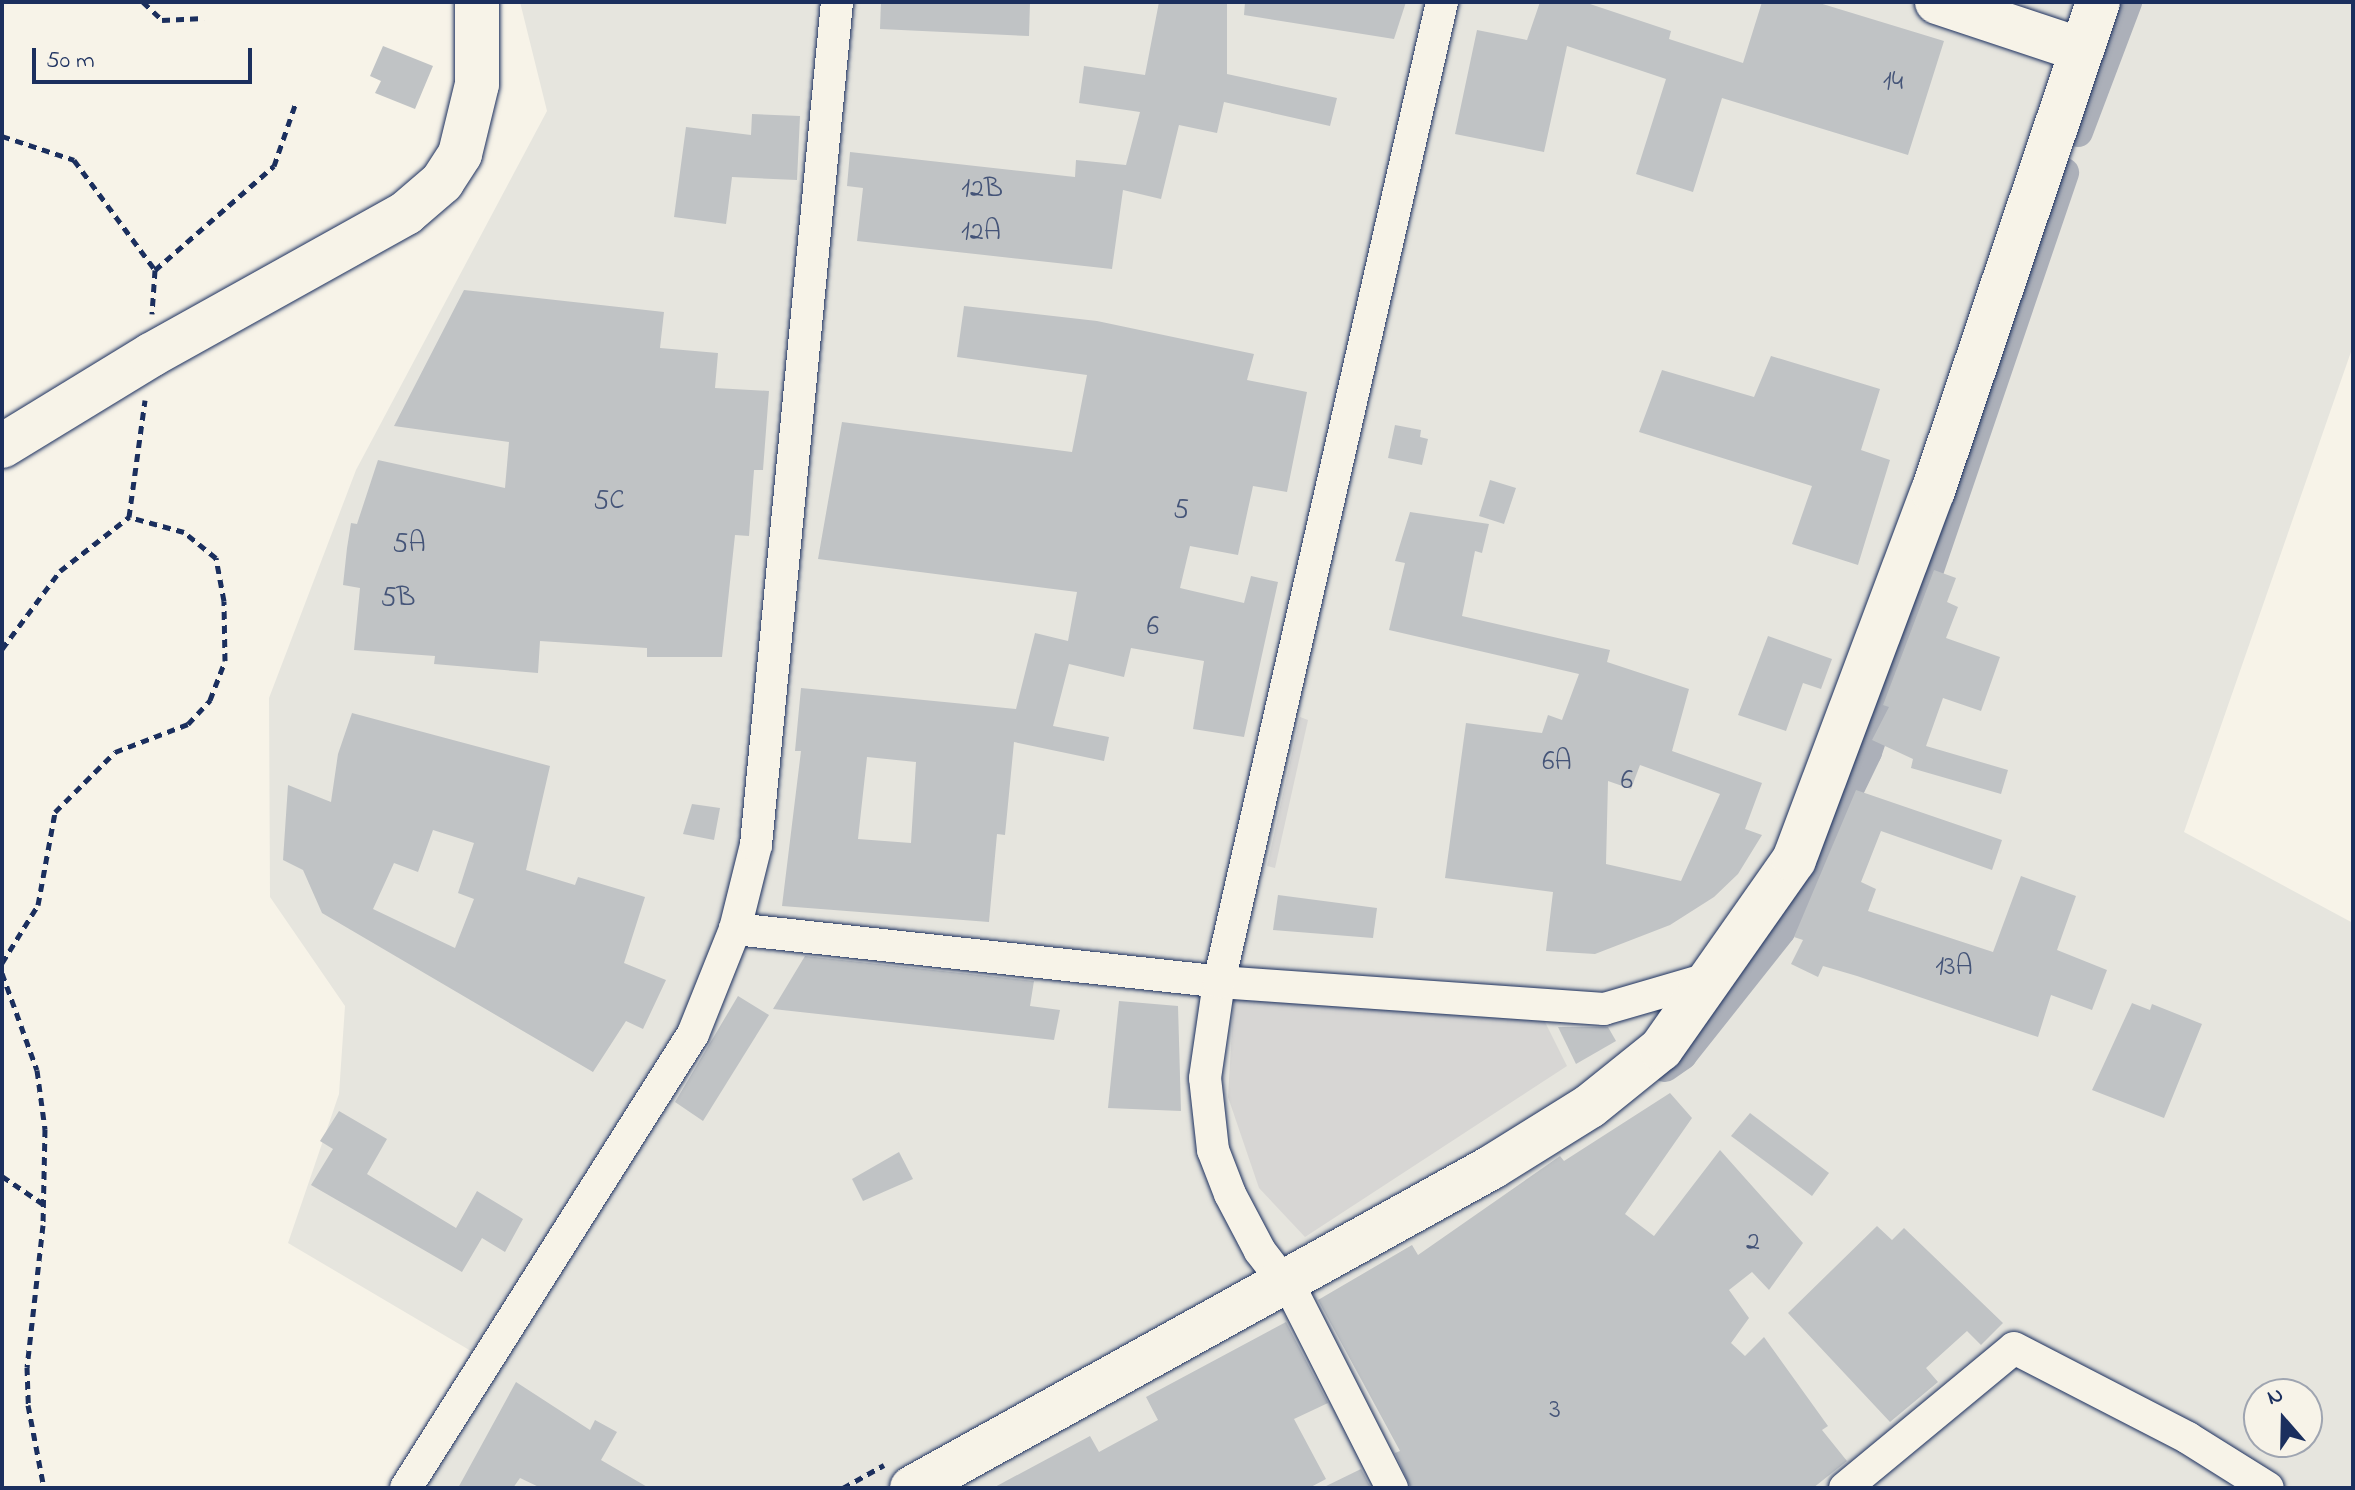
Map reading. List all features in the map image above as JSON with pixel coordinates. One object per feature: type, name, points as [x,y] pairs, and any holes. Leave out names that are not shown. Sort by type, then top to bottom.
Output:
[{"type":"street","points":[[2,446],[151,355],[406,213],[442,182],[460,154],[477,84],[477,2]]},
{"type":"street","points":[[406,1488],[693,1034],[735,929],[756,845],[837,2]]},
{"type":"street","points":[[1392,1488],[1294,1295],[1260,1251],[1213,1150],[1205,1078],[1219,982],[1442,2]]},
{"type":"street","points":[[1937,2],[2081,50]]},
{"type":"street","points":[[905,1473],[1385,1229],[1590,1106],[1661,1049],[1794,860],[1933,491],[2098,2]]},
{"type":"street","points":[[735,929],[1219,982],[1604,1009],[1714,977]]},
{"type":"street","points":[[1845,1488],[2014,1348],[2188,1438],[2268,1488]]},
{"type":"path","points":[[143,2],[162,20],[204,18]]},
{"type":"path","points":[[155,270],[274,166],[296,102]]},
{"type":"path","points":[[2,136],[74,160]]},
{"type":"path","points":[[2,963],[38,905],[55,812],[115,752],[188,724],[210,700],[225,661],[224,601],[216,558],[184,532],[129,517]]},
{"type":"path","points":[[2,973],[37,1070],[45,1129],[44,1205],[27,1367],[28,1405],[44,1488]]},
{"type":"path","points":[[2,1176],[44,1205]]},
{"type":"path","points":[[843,1488],[905,1473]]},
{"type":"shaded area","points":[[520,2],[2353,2],[2353,346],[2184,832],[2353,923],[2353,1488],[390,1488],[471,1351],[288,1243],[339,1094],[345,1006],[270,897],[269,698],[356,470],[547,111]]},
{"type":"shaded area","points":[[1300,717],[1308,720],[1275,868],[1267,866]]},
{"type":"shaded area","points":[[1234,996],[1544,1020],[1567,1066],[1305,1237],[1259,1188],[1228,1097]]},
{"type":"building","points":[[881,2],[1030,2],[1029,36],[880,29]]},
{"type":"building","points":[[1159,2],[1227,2],[1227,74],[1337,98],[1330,126],[1224,102],[1217,133],[1179,125],[1161,199],[1123,190],[1112,269],[857,241],[863,188],[847,186],[850,152],[1075,177],[1076,160],[1126,165],[1140,112],[1079,103],[1084,66],[1145,75]]},
{"type":"building","points":[[1245,2],[1406,2],[1394,39],[1244,15]]},
{"type":"building","points":[[1540,2],[1584,2],[1671,31],[1669,39],[1743,63],[1762,2],[1816,2],[1944,41],[1908,155],[1722,98],[1693,192],[1636,174],[1666,79],[1567,46],[1544,152],[1455,134],[1477,30],[1527,40]]},
{"type":"building","points":[[383,46],[433,66],[415,109],[375,93],[381,81],[370,76]]},
{"type":"building","points":[[752,114],[800,116],[797,180],[732,177],[726,224],[674,217],[686,127],[751,135]]},
{"type":"building","points":[[464,290],[664,312],[660,348],[718,353],[715,388],[769,391],[763,470],[754,470],[749,536],[735,535],[722,657],[647,657],[647,648],[540,641],[538,673],[434,664],[435,656],[354,650],[360,588],[343,585],[347,548],[351,523],[357,524],[378,460],[505,488],[509,442],[394,426]]},
{"type":"building","points":[[964,306],[1097,321],[1254,354],[1247,380],[1307,392],[1287,492],[1253,486],[1238,555],[1190,546],[1180,588],[1244,603],[1251,576],[1278,582],[1244,737],[1193,729],[1204,661],[1131,648],[1124,677],[1069,664],[1053,726],[1109,737],[1104,761],[1014,742],[1005,835],[997,834],[989,922],[782,906],[801,751],[795,751],[801,688],[1016,709],[1035,633],[1068,641],[1077,592],[818,559],[842,422],[1072,452],[1087,375],[957,357]],"holes":[[[867,757],[916,762],[911,843],[858,839]]]},
{"type":"building","points":[[1771,356],[1880,389],[1861,450],[1890,460],[1858,565],[1792,544],[1812,486],[1639,432],[1662,370],[1754,397]]},
{"type":"building","points":[[1395,425],[1421,430],[1420,437],[1428,439],[1422,465],[1388,458]]},
{"type":"building","points":[[1490,480],[1516,488],[1504,524],[1479,516]]},
{"type":"building","points":[[1410,512],[1489,524],[1482,553],[1475,551],[1462,616],[1610,650],[1607,662],[1689,689],[1672,751],[1762,783],[1745,829],[1762,835],[1738,874],[1714,897],[1670,925],[1595,954],[1546,951],[1553,892],[1445,878],[1466,723],[1542,733],[1548,715],[1562,720],[1579,674],[1389,630],[1405,563],[1395,561]],"holes":[[[1640,765],[1720,794],[1681,881],[1606,864],[1608,781],[1631,789]]]},
{"type":"building","points":[[1934,570],[1956,578],[1947,602],[1958,607],[1946,638],[2000,657],[1981,711],[1943,698],[1926,746],[2008,770],[2001,794],[1911,768],[1913,759],[1872,740],[1889,707],[1883,705]]},
{"type":"building","points":[[1768,636],[1832,659],[1821,689],[1803,683],[1786,731],[1738,715]]},
{"type":"building","points":[[352,713],[550,766],[526,870],[575,885],[578,877],[645,897],[624,963],[666,980],[643,1029],[626,1021],[593,1072],[322,913],[303,870],[283,860],[288,785],[331,802],[338,754]],"holes":[[[433,830],[474,843],[458,893],[474,899],[455,948],[373,909],[394,863],[418,872]]]},
{"type":"building","points":[[1856,790],[2002,840],[1992,870],[1881,831],[1861,882],[1876,889],[1868,911],[1993,952],[2021,876],[2076,896],[2057,950],[2107,970],[2092,1010],[2051,995],[2038,1037],[1857,976],[1823,966],[1818,977],[1791,964],[1803,940],[1794,937]]},
{"type":"building","points":[[692,804],[720,808],[714,840],[683,834]]},
{"type":"building","points":[[1278,895],[1377,908],[1373,938],[1273,930]]},
{"type":"building","points":[[805,956],[1034,981],[1030,1006],[1060,1010],[1054,1040],[773,1009]]},
{"type":"building","points":[[738,996],[769,1015],[703,1121],[675,1102]]},
{"type":"building","points":[[1119,1001],[1178,1006],[1181,1111],[1108,1108]]},
{"type":"building","points":[[2132,1003],[2150,1010],[2152,1004],[2202,1024],[2164,1118],[2092,1090]]},
{"type":"building","points":[[1558,1027],[1608,1027],[1616,1041],[1576,1064]]},
{"type":"building","points":[[1670,1093],[1692,1118],[1625,1214],[1654,1236],[1720,1150],[1803,1243],[1769,1290],[1752,1272],[1729,1290],[1749,1318],[1731,1343],[1745,1356],[1764,1337],[1828,1426],[1822,1430],[1847,1461],[1813,1488],[1411,1488],[1395,1453],[1400,1451],[1318,1300],[1412,1245],[1418,1255],[1560,1156],[1564,1161]]},
{"type":"building","points":[[339,1111],[387,1139],[367,1174],[456,1228],[477,1191],[523,1219],[505,1252],[482,1238],[462,1272],[311,1185],[333,1149],[320,1141]]},
{"type":"building","points":[[1750,1113],[1829,1173],[1812,1196],[1731,1136]]},
{"type":"building","points":[[899,1152],[913,1179],[863,1201],[852,1179]]},
{"type":"building","points":[[1877,1226],[1892,1240],[1904,1228],[2003,1323],[1981,1345],[1967,1331],[1926,1368],[1938,1382],[1890,1422],[1788,1313]]},
{"type":"building","points":[[1286,1322],[1328,1403],[1294,1419],[1326,1479],[1309,1488],[993,1488],[1090,1436],[1099,1452],[1158,1420],[1146,1397]]},
{"type":"building","points":[[516,1382],[590,1430],[595,1420],[617,1432],[601,1460],[649,1488],[541,1488],[520,1478],[513,1488],[458,1488]]},
{"type":"building","points":[[1361,1469],[1371,1488],[1322,1488]]},
{"type":"waterway","points":[[2078,132],[2127,2]]},
{"type":"waterway","points":[[1665,1067],[1682,1055],[1781,930],[1867,752],[2064,173]]}]
